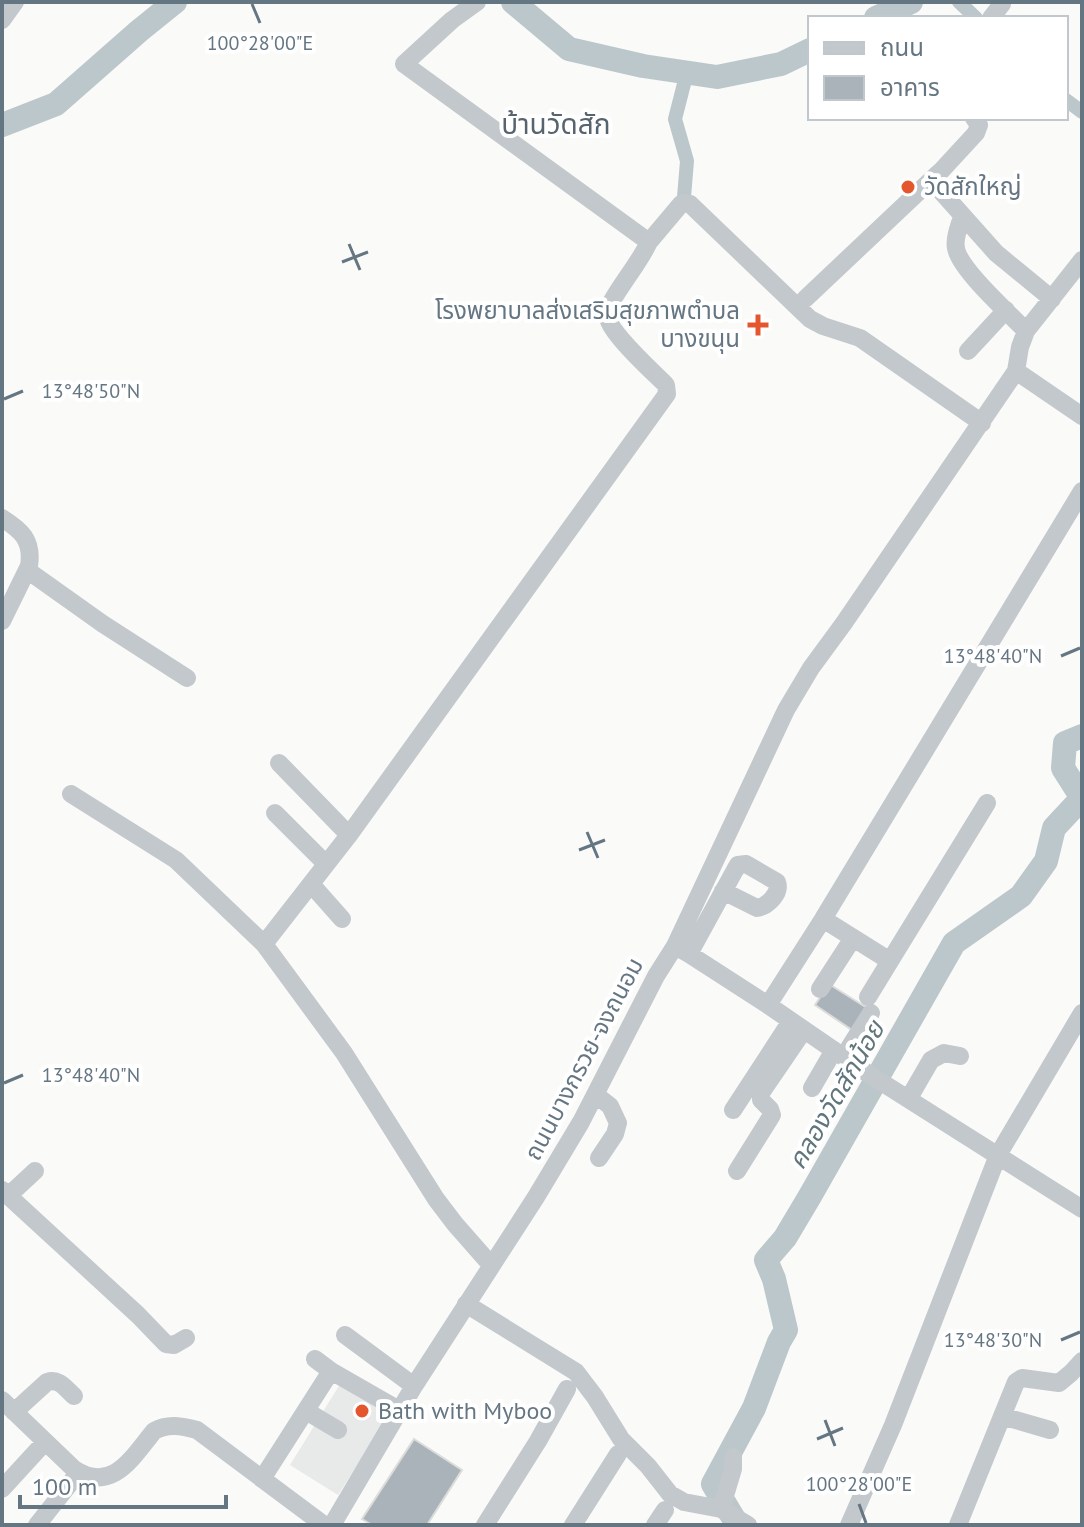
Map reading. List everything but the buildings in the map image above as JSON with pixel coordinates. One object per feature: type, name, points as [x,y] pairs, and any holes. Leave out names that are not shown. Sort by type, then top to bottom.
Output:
[{"type":"street","points":[[2,20],[15,2]]},
{"type":"street","points":[[477,2],[452,20],[404,64],[649,242]]},
{"type":"street","points":[[805,299],[941,171],[976,133],[979,125],[976,120]]},
{"type":"street","points":[[931,180],[996,253],[1052,299]]},
{"type":"street","points":[[264,944],[349,835],[667,394],[666,385],[619,336],[607,315],[610,303],[641,260],[649,242],[681,204],[690,204],[810,319],[860,338],[982,423]]},
{"type":"street","points":[[962,217],[955,245],[958,257],[1026,331]]},
{"type":"street","points":[[973,276],[996,253]]},
{"type":"street","points":[[682,950],[786,710],[811,668],[1016,371],[1026,331],[1082,260]]},
{"type":"street","points":[[968,351],[1006,310]]},
{"type":"street","points":[[1016,371],[1082,416]]},
{"type":"street","points":[[768,1005],[1082,491]]},
{"type":"street","points":[[2,518],[20,529],[30,559],[2,621]]},
{"type":"street","points":[[27,570],[187,678]]},
{"type":"street","points":[[279,763],[349,835]]},
{"type":"street","points":[[71,794],[176,860],[264,944],[344,1053],[436,1199],[491,1265]]},
{"type":"street","points":[[812,1088],[870,1005],[890,961],[987,803]]},
{"type":"street","points":[[275,813],[326,864]]},
{"type":"street","points":[[311,884],[342,919]]},
{"type":"street","points":[[682,950],[723,891]]},
{"type":"street","points":[[823,919],[890,961]]},
{"type":"street","points":[[820,989],[853,938]]},
{"type":"street","points":[[682,950],[867,1073],[1082,1209]]},
{"type":"street","name":"ถนนบางกรวย-จงถนอม","points":[[332,1525],[399,1410],[536,1197],[596,1095],[656,976],[682,950]]},
{"type":"street","points":[[849,1525],[893,1425],[998,1155],[1082,1013]]},
{"type":"street","points":[[733,1110],[797,1026]]},
{"type":"street","points":[[737,1171],[772,1115],[761,1100],[761,1093],[797,1026]]},
{"type":"street","points":[[909,1098],[931,1060],[944,1053],[960,1056]]},
{"type":"street","points":[[596,1095],[610,1106],[618,1123],[615,1134],[599,1158]]},
{"type":"street","points":[[35,1171],[5,1193],[166,1344],[174,1345],[186,1338]]},
{"type":"street","points":[[466,1304],[576,1372],[621,1439],[670,1494],[684,1502],[721,1509],[748,1525]]},
{"type":"street","points":[[345,1335],[414,1386]]},
{"type":"street","points":[[315,1359],[399,1410]]},
{"type":"street","points":[[958,1525],[1016,1382],[1022,1378],[1059,1383],[1082,1361]]},
{"type":"street","points":[[262,1479],[331,1371]]},
{"type":"street","points":[[74,1396],[53,1380],[8,1406],[79,1472],[91,1477],[112,1475],[123,1470],[160,1427],[181,1425],[197,1430],[324,1525]]},
{"type":"street","points":[[485,1525],[567,1389]]},
{"type":"street","points":[[306,1411],[338,1430]]},
{"type":"street","points":[[1002,1416],[1050,1430]]},
{"type":"street","points":[[2,1489],[45,1442]]},
{"type":"street","points":[[573,1525],[618,1454]]},
{"type":"street","points":[[721,1509],[731,1479],[733,1457]]},
{"type":"street","points":[[37,1525],[79,1472]]},
{"type":"shaded area","points":[[342,1381],[393,1409],[338,1495],[290,1465]]},
{"type":"waterway","points":[[2,125],[56,104],[175,2]]},
{"type":"waterway","points":[[513,2],[569,49],[643,66],[717,77],[781,64],[808,51]]},
{"type":"waterway","points":[[880,16],[911,2]]},
{"type":"waterway","points":[[959,2],[974,16]]},
{"type":"waterway","points":[[684,197],[687,161],[675,119],[687,72]]},
{"type":"waterway","points":[[1068,102],[1082,112]]},
{"type":"waterway","name":"คลองวัดสักน้อย","points":[[734,1519],[713,1484],[754,1408],[786,1330],[774,1279],[766,1260],[785,1238],[810,1196],[954,943],[1021,896],[1046,861],[1054,828],[1082,798],[1063,768],[1065,743],[1082,736]]},
{"type":"place","name":"วัดสักใหญ่","points":[[908,187]]},
{"type":"place","name":"โรงพยาบาลส่งเสริมสุขภาพตำบล บางขนุน","points":[[758,325]]},
{"type":"place","name":"Bath with Myboo","points":[[362,1411]]},
{"type":"district","name":"บ้านวัดสัก","points":[[556,124]]}]
